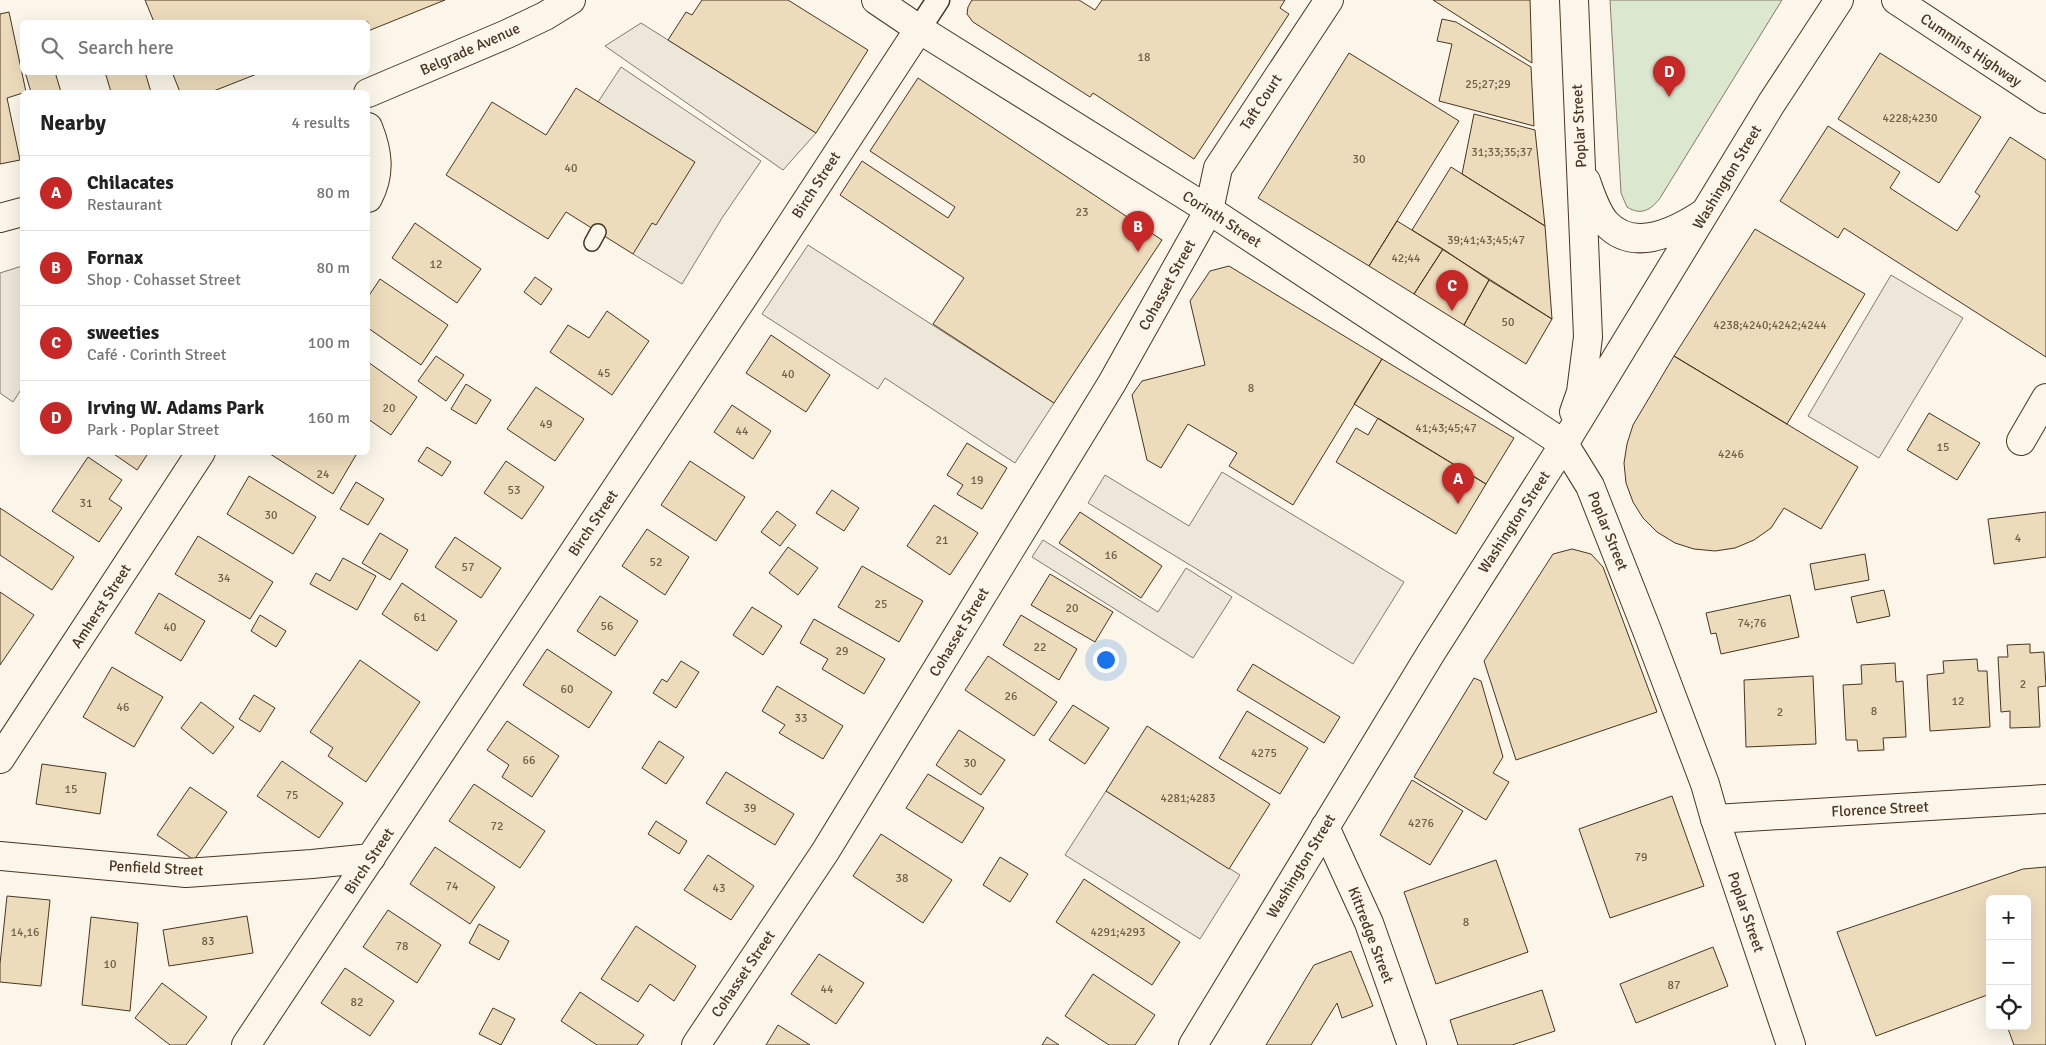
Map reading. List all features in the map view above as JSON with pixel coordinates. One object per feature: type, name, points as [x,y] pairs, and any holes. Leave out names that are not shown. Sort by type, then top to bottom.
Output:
[{"type":"street","name":"Corinth Street","points":[[876,0],[919,29],[1209,210],[1564,444]]},
{"type":"street","name":"Birch Street","points":[[246,1045],[938,0]]},
{"type":"street","name":"Taft Court","points":[[1209,210],[1218,168],[1328,0]]},
{"type":"street","name":"Poplar Street","points":[[1574,0],[1588,337],[1580,392],[1564,444],[1590,486],[1702,777],[1791,1045]]},
{"type":"street","name":"Washington Street","points":[[1193,1045],[1431,653],[1564,444],[1771,104],[1839,0]]},
{"type":"street","name":"Cummins Highway","points":[[1896,0],[2046,99]]},
{"type":"street","name":"Belgrade Avenue","points":[[370,92],[491,41],[564,2]]},
{"type":"street","points":[[370,133],[374,144],[377,171],[370,194]]},
{"type":"street","points":[[1581,171],[1605,222],[1616,231],[1637,239],[1670,232],[1688,224],[1707,210]]},
{"type":"street","name":"Cohasset Street","points":[[696,1045],[825,852],[1112,383],[1209,210]]},
{"type":"street","points":[[0,218],[20,213]]},
{"type":"street","points":[[2021,441],[2046,398]]},
{"type":"street","name":"Amherst Street","points":[[0,759],[199,455]]},
{"type":"street","name":"Florence Street","points":[[1715,819],[2046,799]]},
{"type":"street","name":"Kittredge Street","points":[[1325,827],[1369,923],[1412,1045]]},
{"type":"street","name":"Penfield Street","points":[[0,856],[186,873],[371,858]]},
{"type":"green space","points":[[1610,0],[1782,0],[1660,198],[1653,206],[1641,211],[1632,210],[1627,207],[1621,193]]},
{"type":"shaded area","points":[[641,23],[816,133],[783,170],[605,46]]},
{"type":"shaded area","points":[[621,67],[761,161],[722,218],[682,284],[633,254],[598,102]]},
{"type":"shaded area","points":[[808,245],[1054,403],[1015,463],[885,378],[878,389],[762,314]]},
{"type":"shaded area","points":[[20,267],[20,391],[13,402],[0,393],[0,273]]},
{"type":"shaded area","points":[[1891,275],[1963,318],[1879,458],[1808,416]]},
{"type":"shaded area","points":[[1222,472],[1404,582],[1353,664],[1088,503],[1105,475],[1189,526]]},
{"type":"shaded area","points":[[1043,540],[1158,612],[1186,568],[1232,597],[1193,658],[1032,557]]},
{"type":"shaded area","points":[[1106,791],[1240,875],[1200,939],[1065,855]]},
{"type":"building","points":[[145,0],[445,0],[370,30],[370,20],[153,20]]},
{"type":"building","points":[[702,0],[788,0],[868,50],[816,133],[668,40],[686,12],[692,15]]},
{"type":"building","points":[[972,0],[1079,0],[1095,10],[1102,0],[1285,0],[1280,8],[1289,14],[1194,159],[1093,93],[1090,97],[973,22],[967,14]]},
{"type":"building","points":[[1433,0],[1530,0],[1532,63]]},
{"type":"building","points":[[9,12],[20,64],[20,75],[22,75],[26,90],[20,90],[20,94],[7,98],[20,160],[0,164],[0,14]]},
{"type":"building","points":[[1442,19],[1456,22],[1531,67],[1534,126],[1439,101],[1452,44],[1437,41]]},
{"type":"building","points":[[1349,53],[1459,121],[1369,266],[1258,198]]},
{"type":"building","points":[[1880,53],[1981,117],[1939,183],[1838,119]]},
{"type":"building","points":[[26,75],[56,75],[60,90],[30,90]]},
{"type":"building","points":[[106,75],[146,75],[150,90],[110,90]]},
{"type":"building","points":[[173,75],[254,75],[216,90],[179,90]]},
{"type":"building","points":[[918,78],[1162,240],[1054,403],[933,324],[964,278],[840,195],[862,161],[948,218],[955,207],[870,151]]},
{"type":"building","points":[[576,88],[695,162],[656,225],[652,223],[633,254],[566,212],[548,239],[446,175],[492,102],[546,135]]},
{"type":"building","points":[[1474,114],[1535,130],[1545,226],[1462,174]]},
{"type":"building","points":[[1828,126],[1900,172],[1890,188],[1957,231],[1980,196],[1975,192],[2010,137],[2046,160],[2046,357],[1844,228],[1838,238],[1780,201]]},
{"type":"building","points":[[1451,167],[1545,226],[1552,319],[1412,230]]},
{"type":"building","points":[[1397,221],[1443,249],[1414,294],[1369,266]]},
{"type":"building","points":[[415,223],[481,269],[457,303],[392,258]]},
{"type":"building","points":[[1755,229],[1865,294],[1787,424],[1674,356]]},
{"type":"building","points":[[1443,249],[1489,280],[1464,325],[1414,294]]},
{"type":"building","points":[[1229,266],[1382,359],[1293,505],[1229,466],[1237,453],[1188,424],[1161,468],[1147,460],[1132,395],[1142,381],[1205,365],[1190,301],[1210,271]]},
{"type":"building","points":[[535,277],[552,289],[541,305],[524,292]]},
{"type":"building","points":[[380,279],[448,325],[421,365],[370,329],[370,294]]},
{"type":"building","points":[[1489,280],[1552,319],[1526,364],[1464,325]]},
{"type":"building","points":[[607,311],[649,341],[612,395],[550,352],[568,325],[589,338]]},
{"type":"building","points":[[771,335],[830,375],[806,412],[746,373]]},
{"type":"building","points":[[436,356],[464,375],[446,401],[418,381]]},
{"type":"building","points":[[1674,356],[1858,467],[1821,529],[1784,508],[1771,528],[1754,540],[1735,548],[1715,551],[1694,549],[1675,543],[1657,532],[1643,518],[1633,502],[1626,483],[1624,463],[1627,444],[1633,425]]},
{"type":"building","points":[[1382,359],[1514,438],[1486,484],[1354,404]]},
{"type":"building","points":[[370,363],[417,397],[391,435],[370,420]]},
{"type":"building","points":[[466,384],[491,400],[476,424],[451,409]]},
{"type":"building","points":[[536,387],[584,419],[555,461],[507,429]]},
{"type":"building","points":[[732,405],[771,431],[753,459],[714,432]]},
{"type":"building","points":[[1929,413],[1980,443],[1957,480],[1907,450]]},
{"type":"building","points":[[1378,418],[1486,484],[1456,534],[1336,462],[1356,428],[1368,435]]},
{"type":"building","points":[[967,443],[1007,468],[982,509],[957,494],[963,485],[947,475]]},
{"type":"building","points":[[427,447],[451,462],[442,476],[418,461]]},
{"type":"building","points":[[115,455],[147,455],[137,470]]},
{"type":"building","points":[[272,455],[356,455],[333,494]]},
{"type":"building","points":[[88,457],[122,480],[109,499],[122,508],[99,542],[52,511]]},
{"type":"building","points":[[506,461],[544,487],[522,519],[484,493]]},
{"type":"building","points":[[690,461],[745,497],[716,541],[661,505]]},
{"type":"building","points":[[249,476],[316,517],[293,554],[227,514]]},
{"type":"building","points":[[356,482],[384,499],[368,525],[340,509]]},
{"type":"building","points":[[832,490],[859,508],[844,531],[816,513]]},
{"type":"building","points":[[934,505],[978,533],[950,575],[907,546]]},
{"type":"building","points":[[0,508],[74,557],[52,590],[0,555]]},
{"type":"building","points":[[777,511],[796,525],[780,546],[761,532]]},
{"type":"building","points":[[1080,512],[1162,566],[1141,598],[1059,543]]},
{"type":"building","points":[[2046,512],[2046,557],[1994,564],[1988,519]]},
{"type":"building","points":[[647,529],[689,557],[665,595],[622,566]]},
{"type":"building","points":[[380,533],[408,550],[390,580],[362,563]]},
{"type":"building","points":[[198,536],[273,582],[250,619],[175,574]]},
{"type":"building","points":[[455,537],[501,568],[481,598],[435,567]]},
{"type":"building","points":[[788,547],[818,568],[798,595],[769,573]]},
{"type":"building","points":[[1572,549],[1591,554],[1603,567],[1657,712],[1516,760],[1484,661],[1553,554]]},
{"type":"building","points":[[1865,554],[1869,580],[1815,590],[1810,564]]},
{"type":"building","points":[[343,558],[376,576],[357,610],[310,584],[316,573],[330,581]]},
{"type":"building","points":[[862,566],[923,601],[899,642],[838,607]]},
{"type":"building","points":[[1050,574],[1113,612],[1095,642],[1031,605]]},
{"type":"building","points":[[402,583],[457,621],[437,651],[382,614]]},
{"type":"building","points":[[1884,590],[1890,616],[1857,623],[1851,597]]},
{"type":"building","points":[[0,592],[34,615],[0,665]]},
{"type":"building","points":[[159,593],[205,621],[181,661],[135,633]]},
{"type":"building","points":[[1790,595],[1799,637],[1721,654],[1716,633],[1711,634],[1706,613]]},
{"type":"building","points":[[600,596],[638,621],[615,656],[577,631]]},
{"type":"building","points":[[752,607],[782,626],[763,655],[733,635]]},
{"type":"building","points":[[260,615],[286,631],[276,647],[251,631]]},
{"type":"building","points":[[1021,615],[1077,649],[1059,680],[1003,645]]},
{"type":"building","points":[[814,619],[885,659],[864,694],[822,669],[828,659],[800,643]]},
{"type":"building","points":[[2030,644],[2030,653],[2044,652],[2046,686],[2038,687],[2040,727],[2010,728],[2010,711],[2001,712],[1998,657],[2008,657],[2007,645]]},
{"type":"building","points":[[547,649],[612,692],[589,728],[523,685]]},
{"type":"building","points":[[988,656],[1057,702],[1034,736],[965,690]]},
{"type":"building","points":[[1977,659],[1978,671],[1987,671],[1990,727],[1930,731],[1927,675],[1944,673],[1943,661]]},
{"type":"building","points":[[360,660],[420,702],[366,782],[328,756],[333,748],[310,732]]},
{"type":"building","points":[[681,661],[699,672],[676,708],[653,693],[662,679],[667,682]]},
{"type":"building","points":[[1895,663],[1896,682],[1903,681],[1906,737],[1883,738],[1884,750],[1858,751],[1857,740],[1846,740],[1843,685],[1862,684],[1861,665]]},
{"type":"building","points":[[1253,664],[1340,717],[1324,743],[1237,690]]},
{"type":"building","points":[[112,667],[163,697],[134,747],[83,717]]},
{"type":"building","points":[[1813,676],[1816,744],[1746,747],[1744,680]]},
{"type":"building","points":[[1474,678],[1481,681],[1503,757],[1493,773],[1509,782],[1486,820],[1414,777]]},
{"type":"building","points":[[777,686],[843,726],[823,759],[779,733],[785,725],[762,711]]},
{"type":"building","points":[[254,695],[275,708],[260,732],[239,719]]},
{"type":"building","points":[[201,702],[234,727],[213,754],[181,728]]},
{"type":"building","points":[[1073,705],[1109,728],[1085,764],[1049,740]]},
{"type":"building","points":[[1247,711],[1308,748],[1280,794],[1219,758]]},
{"type":"building","points":[[507,721],[559,756],[532,797],[502,777],[509,765],[487,750]]},
{"type":"building","points":[[1147,726],[1270,804],[1229,869],[1106,791]]},
{"type":"building","points":[[959,730],[1005,760],[981,795],[936,765]]},
{"type":"building","points":[[659,741],[684,757],[666,784],[642,768]]},
{"type":"building","points":[[282,761],[343,803],[319,838],[257,796]]},
{"type":"building","points":[[42,764],[106,773],[100,814],[36,804]]},
{"type":"building","points":[[726,772],[794,814],[775,845],[706,803]]},
{"type":"building","points":[[928,774],[984,808],[962,843],[906,808]]},
{"type":"building","points":[[1412,780],[1463,811],[1430,865],[1380,835]]},
{"type":"building","points":[[474,784],[545,831],[520,868],[449,821]]},
{"type":"building","points":[[190,787],[227,812],[194,860],[157,835]]},
{"type":"building","points":[[1672,796],[1704,886],[1610,918],[1579,829]]},
{"type":"building","points":[[656,821],[687,841],[679,854],[648,834]]},
{"type":"building","points":[[881,834],[952,880],[923,923],[853,876]]},
{"type":"building","points":[[435,847],[495,887],[470,924],[410,884]]},
{"type":"building","points":[[708,855],[754,886],[731,920],[684,890]]},
{"type":"building","points":[[1000,857],[1028,874],[1010,902],[983,885]]},
{"type":"building","points":[[1496,860],[1528,952],[1436,984],[1404,892]]},
{"type":"building","points":[[2046,867],[2046,1045],[2014,1045],[2008,1030],[2031,1030],[2031,895],[1986,895],[1986,995],[1876,1036],[1837,932],[2023,869]]},
{"type":"building","points":[[1084,879],[1180,942],[1152,985],[1056,922]]},
{"type":"building","points":[[7,896],[50,900],[41,986],[0,982]]},
{"type":"building","points":[[388,910],[441,945],[417,983],[363,947]]},
{"type":"building","points":[[247,916],[253,953],[169,966],[163,930]]},
{"type":"building","points":[[91,917],[138,923],[130,1011],[82,1005]]},
{"type":"building","points":[[479,924],[509,941],[499,960],[469,943]]},
{"type":"building","points":[[636,926],[696,966],[674,1001],[650,984],[638,1002],[601,979]]},
{"type":"building","points":[[1713,947],[1728,986],[1636,1023],[1620,984]]},
{"type":"building","points":[[1351,951],[1373,1006],[1342,1018],[1337,1003],[1311,1045],[1266,1045],[1314,965]]},
{"type":"building","points":[[819,954],[864,983],[836,1024],[791,994]]},
{"type":"building","points":[[345,968],[394,1001],[370,1036],[321,1003]]},
{"type":"building","points":[[1093,974],[1155,1015],[1135,1045],[1109,1045],[1065,1016]]},
{"type":"building","points":[[162,983],[207,1017],[186,1045],[170,1045],[135,1018]]},
{"type":"building","points":[[1542,990],[1555,1031],[1512,1045],[1458,1045],[1450,1020]]},
{"type":"building","points":[[580,992],[644,1035],[637,1045],[597,1045],[561,1021]]},
{"type":"building","points":[[493,1008],[515,1019],[501,1045],[479,1034]]},
{"type":"building","points":[[778,1025],[810,1045],[766,1045]]},
{"type":"building","points":[[1047,1037],[1059,1045],[1042,1045]]},
{"type":"place","name":"Irving W. Adams Park","points":[[1669,97]]},
{"type":"place","name":"Fornax","points":[[1138,252]]},
{"type":"place","name":"sweeties","points":[[1452,311]]},
{"type":"place","name":"Chilacates","points":[[1458,504]]}]
